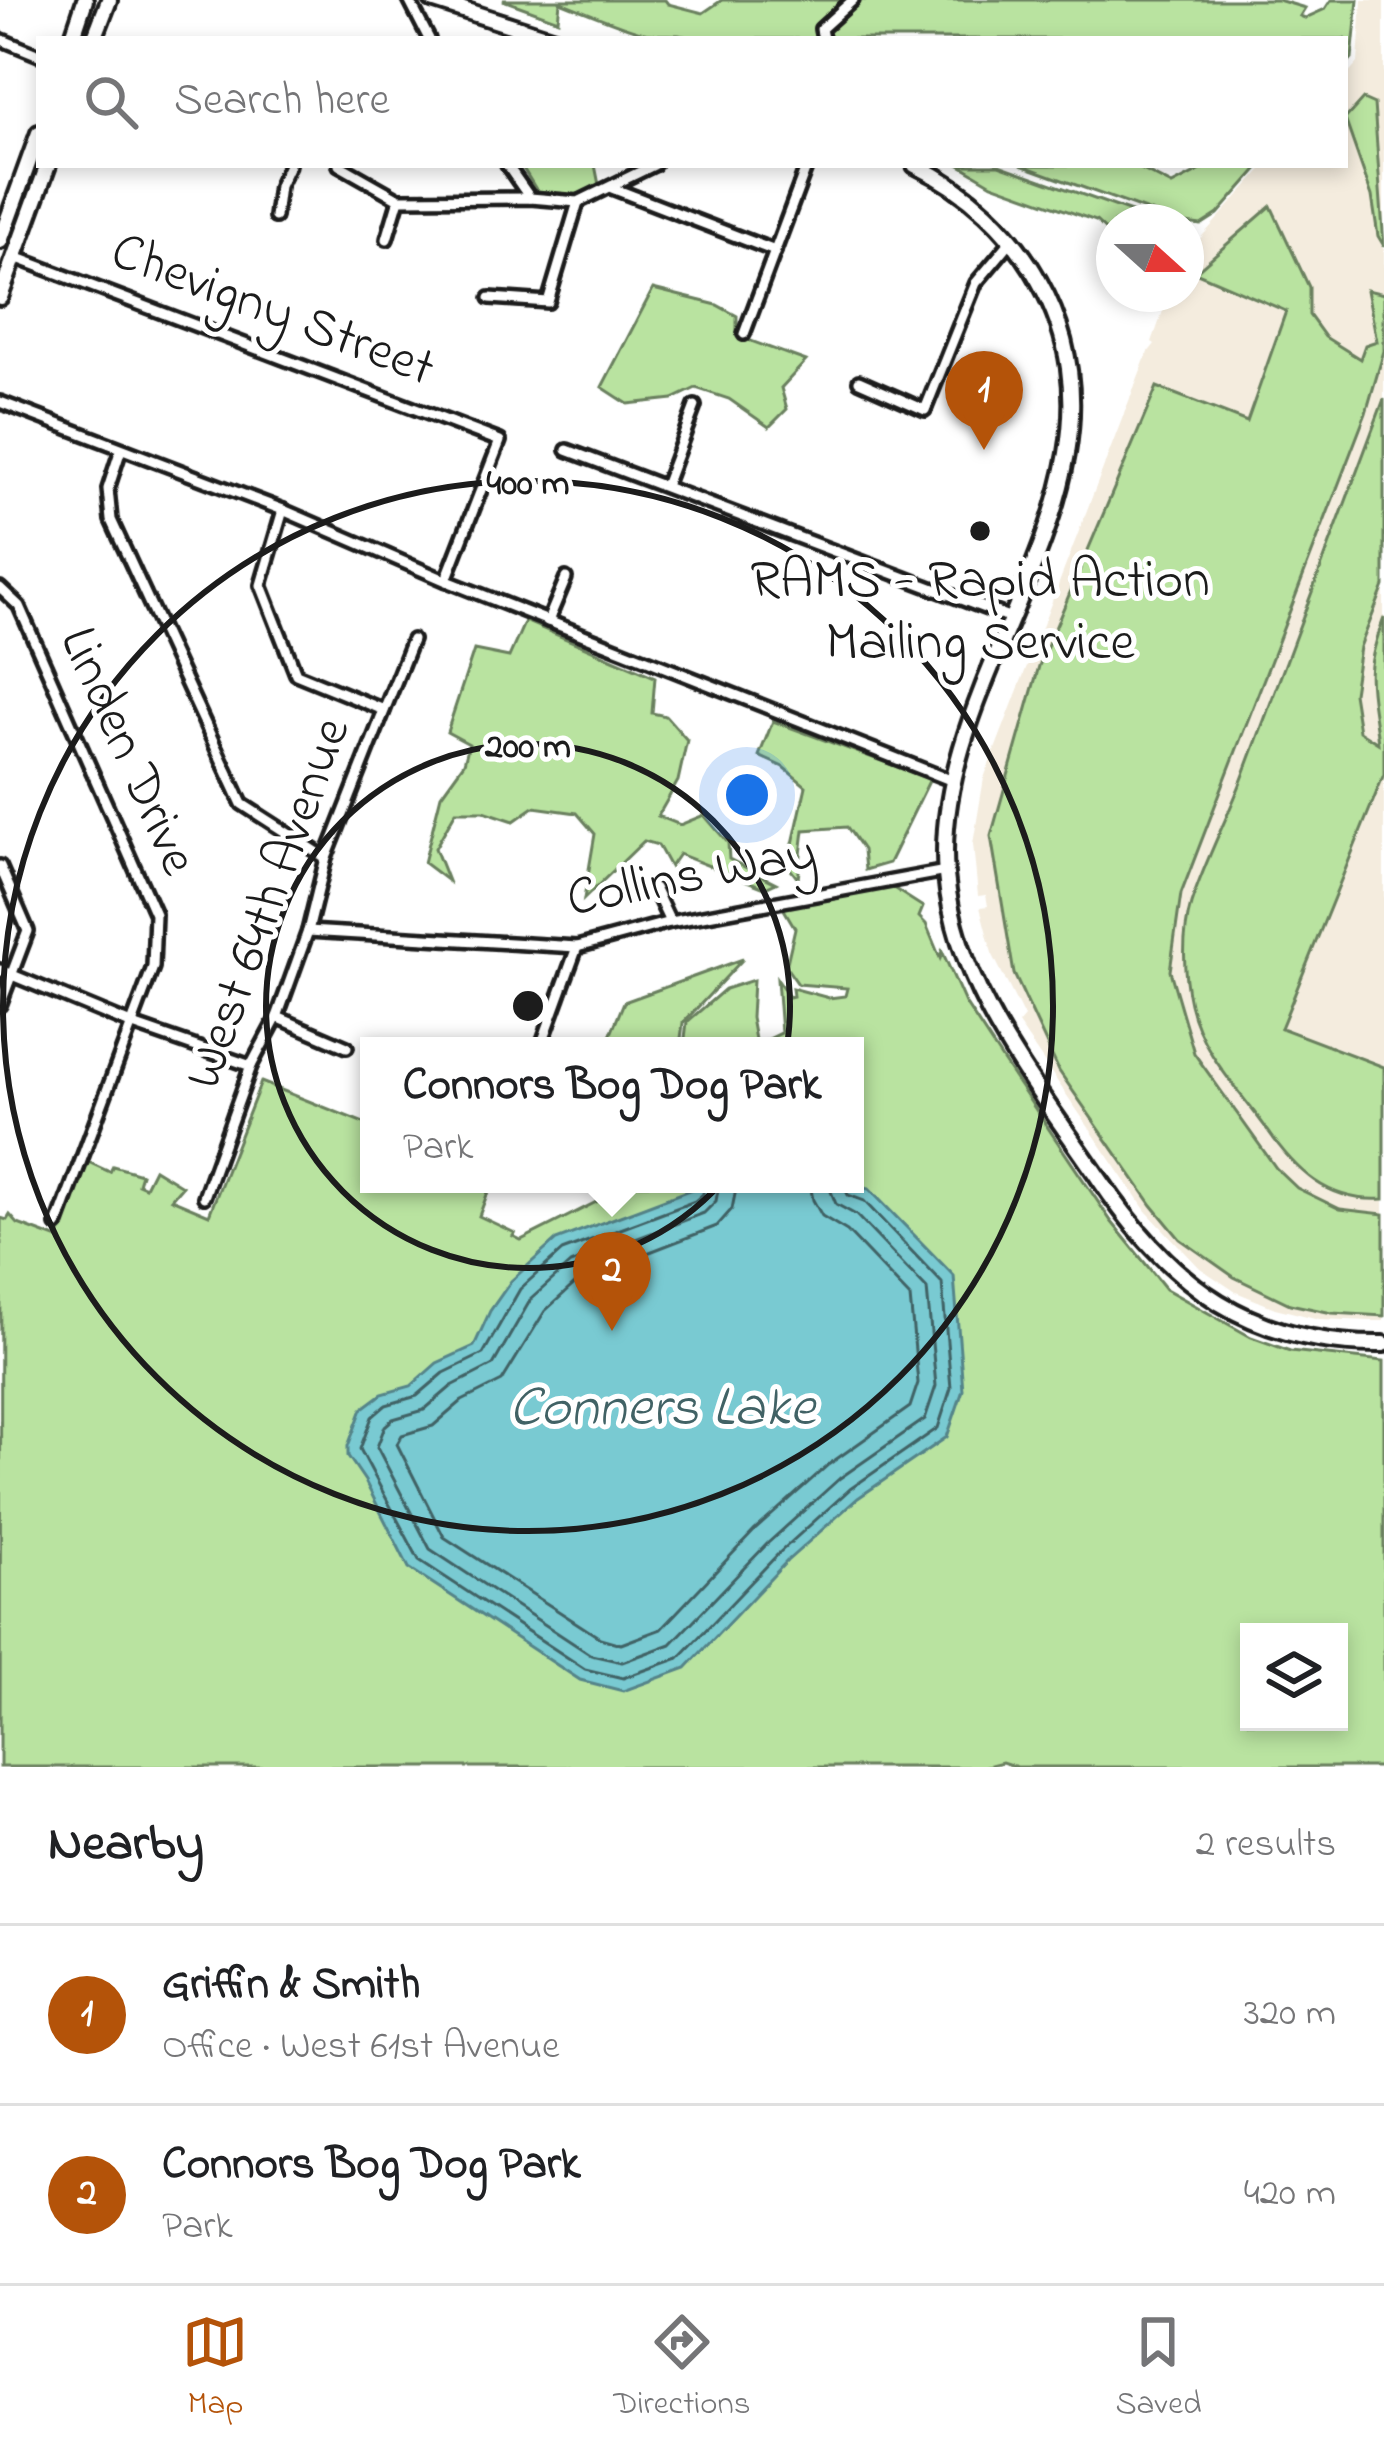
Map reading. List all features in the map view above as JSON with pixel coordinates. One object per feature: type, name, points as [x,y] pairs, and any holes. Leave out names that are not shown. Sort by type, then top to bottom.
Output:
[{"type":"main road","points":[[95,36],[109,0]]},
{"type":"main road","points":[[432,0],[545,36]]},
{"type":"main road","points":[[73,36],[79,4]]},
{"type":"main road","points":[[0,241],[36,141]]},
{"type":"main road","points":[[0,297],[47,168]]},
{"type":"main road","points":[[920,168],[961,193],[1012,240],[1054,313],[1068,368],[1071,411],[1060,489],[953,781],[946,871],[956,927],[984,1006],[1131,1226],[1161,1259],[1210,1298],[1262,1325],[1316,1339],[1384,1344]]},
{"type":"street","points":[[409,0],[427,36]]},
{"type":"street","points":[[822,36],[821,29],[853,0]]},
{"type":"street","points":[[0,40],[36,54]]},
{"type":"street","points":[[275,217],[279,186],[288,168]]},
{"type":"street","points":[[344,168],[399,200],[578,202],[649,168]]},
{"type":"street","points":[[509,168],[530,198]]},
{"type":"street","points":[[744,334],[806,168]]},
{"type":"street","points":[[612,188],[775,251]]},
{"type":"street","points":[[387,239],[399,200]]},
{"type":"street","points":[[490,298],[548,302],[578,202]]},
{"type":"street","points":[[859,382],[925,410],[976,283],[1012,240]]},
{"type":"street","name":"Chevigny Street","points":[[16,257],[500,441],[446,580]]},
{"type":"street","points":[[0,402],[953,781]]},
{"type":"street","points":[[665,486],[695,406]]},
{"type":"street","points":[[122,449],[108,489],[111,520],[242,804],[326,858]]},
{"type":"street","points":[[567,450],[1011,618]]},
{"type":"street","points":[[283,511],[261,585],[296,674],[384,710]]},
{"type":"street","points":[[548,621],[566,578]]},
{"type":"street","name":"Linden Drive","points":[[0,588],[19,606],[155,914],[153,968],[57,1225]]},
{"type":"street","name":"West 64th Avenue","points":[[203,1197],[251,1066],[277,1017],[308,931],[326,858],[412,640]]},
{"type":"street","points":[[0,866],[28,931],[6,972],[0,1005]]},
{"type":"street","name":"Collins Way","points":[[308,931],[578,947],[670,922],[946,871]]},
{"type":"street","points":[[653,888],[670,922]]},
{"type":"street","points":[[544,1037],[578,947]]},
{"type":"street","points":[[6,972],[134,1025],[251,1066]]},
{"type":"street","points":[[277,1017],[347,1047]]},
{"type":"shaded area","points":[[1362,0],[1384,0],[1384,1321],[1319,1319],[1236,1292],[1200,1268],[1146,1211],[1018,1024],[1024,1017],[992,953],[980,907],[988,906],[986,895],[978,896],[973,844],[984,778],[1147,354],[1155,344],[1163,312],[1204,312],[1204,234],[1263,168],[1348,168],[1348,75],[1358,63]]},
{"type":"green space","points":[[503,0],[665,0],[703,13],[722,0],[1278,0],[1305,8],[1300,16],[1305,18],[1325,9],[1331,0],[1358,0],[1348,64],[1348,36],[684,36],[644,33],[560,2],[558,20]]},
{"type":"green space","points":[[1363,99],[1374,104],[1384,246],[1348,128],[1348,116]]},
{"type":"green space","points":[[523,168],[596,168],[599,185],[578,197],[537,191]]},
{"type":"green space","points":[[965,168],[1007,168],[1108,204],[1096,204],[1096,221],[992,184]]},
{"type":"green space","points":[[1029,168],[1139,168],[1172,185],[1205,168],[1258,168],[1204,223],[1204,204],[1128,204]]},
{"type":"green space","points":[[1271,206],[1309,287],[1309,315],[1325,337],[1360,359],[1365,345],[1377,341],[1367,290],[1384,294],[1384,351],[1366,413],[1181,894],[1170,971],[1194,1053],[1276,1168],[1297,1188],[1340,1209],[1384,1214],[1384,1316],[1332,1313],[1290,1304],[1234,1277],[1180,1239],[1059,1071],[1014,974],[991,836],[1039,666],[1157,387],[1247,422],[1286,311],[1204,276],[1204,264]]},
{"type":"green space","points":[[653,289],[717,305],[737,316],[737,336],[806,361],[781,388],[787,409],[769,427],[729,399],[696,388],[673,399],[628,404],[602,387]]},
{"type":"green space","points":[[1384,399],[1384,586],[1360,647],[1353,693],[1359,731],[1378,743],[1371,668],[1384,618],[1384,774],[1281,1028],[1384,1067],[1384,1199],[1364,1199],[1329,1189],[1301,1170],[1222,1069],[1195,1022],[1184,954],[1197,888]]},
{"type":"green space","points":[[525,621],[655,677],[652,713],[666,716],[687,740],[678,781],[658,816],[680,825],[704,815],[728,843],[729,859],[776,883],[765,888],[679,854],[670,867],[658,845],[644,841],[584,899],[595,834],[577,813],[534,807],[514,821],[484,811],[456,811],[435,848],[448,881],[424,863],[441,795],[464,763],[469,744],[447,732],[474,650],[509,657]]},
{"type":"green space","points":[[773,721],[930,779],[889,863],[865,870],[863,850],[847,827],[804,830],[798,879],[788,866],[806,786],[783,767],[759,756]]},
{"type":"green space","points":[[887,884],[923,907],[919,917],[940,958],[942,951],[965,1003],[1111,1221],[1166,1289],[1251,1337],[1290,1351],[1384,1361],[1384,1767],[1017,1767],[1002,1762],[983,1767],[0,1767],[1,1218],[7,1220],[10,1215],[18,1224],[58,1239],[88,1162],[110,1172],[113,1166],[141,1174],[138,1184],[145,1187],[154,1169],[182,1186],[171,1199],[209,1215],[261,1082],[360,1121],[360,1193],[488,1193],[479,1216],[521,1240],[614,1193],[864,1193],[864,1037],[773,1037],[781,1033],[777,979],[789,997],[792,988],[829,998],[845,996],[847,988],[798,984],[786,967],[795,928],[782,906]]},
{"type":"green space","points":[[743,959],[683,1023],[681,1037],[610,1037],[624,1002]]},
{"type":"green space","points":[[753,980],[755,1037],[685,1037],[687,1022],[725,989]]},
{"type":"water","name":"Conners Lake","points":[[864,1188],[954,1276],[963,1390],[947,1437],[858,1498],[787,1561],[686,1668],[623,1691],[580,1680],[409,1568],[348,1456],[362,1409],[382,1394],[411,1386],[437,1363],[474,1346],[511,1281],[556,1240],[681,1193],[864,1193]]},
{"type":"place","name":"Griffin & Smith","points":[[984,450]]},
{"type":"place","name":"RAMS - Rapid Action Mailing Service","points":[[980,531]]},
{"type":"place","name":"Connors Bog Dog Park","points":[[612,1331]]}]
